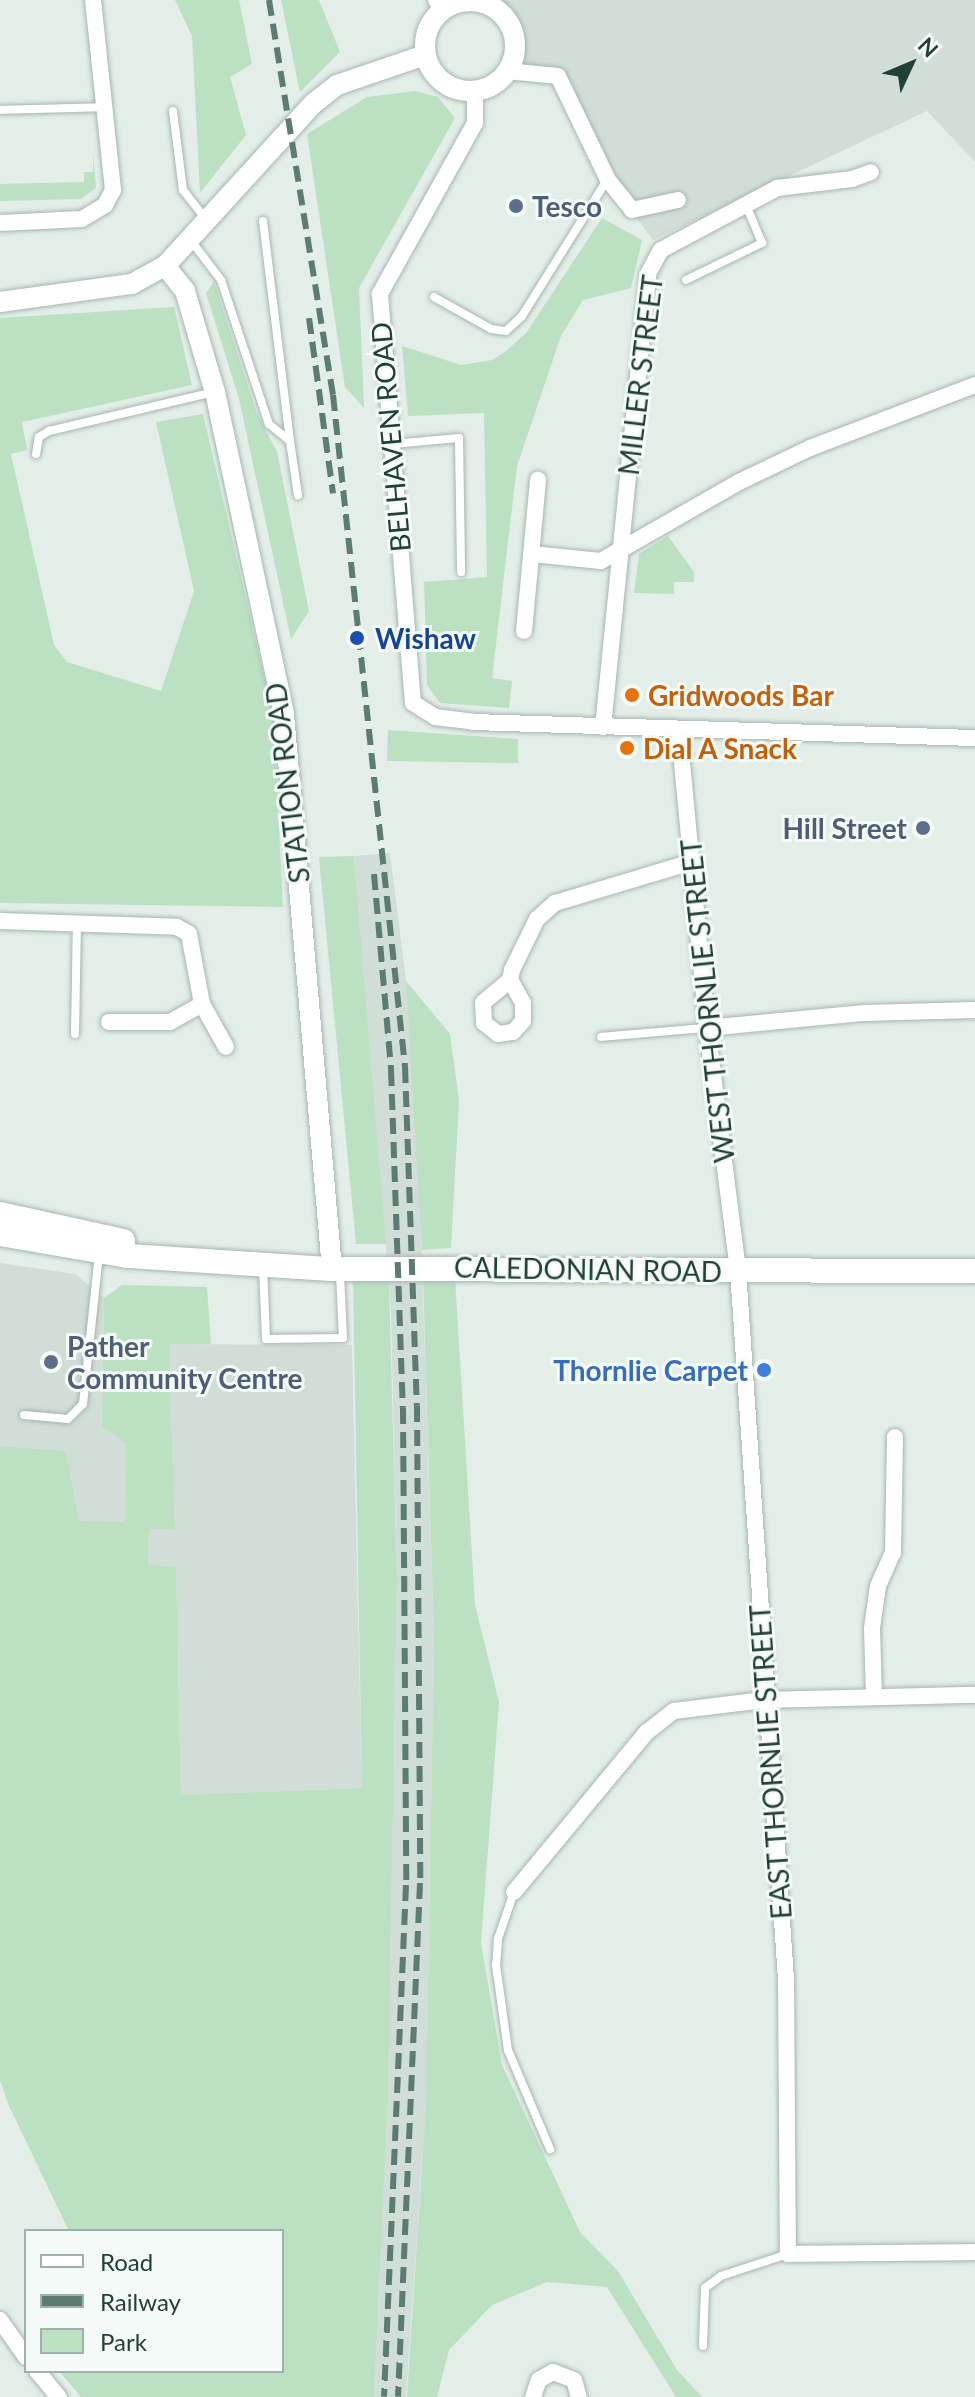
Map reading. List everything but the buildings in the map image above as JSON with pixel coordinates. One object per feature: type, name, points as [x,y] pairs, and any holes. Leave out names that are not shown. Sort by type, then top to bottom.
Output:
[{"type":"main road","name":"CALEDONIAN ROAD","points":[[0,1214],[200,1260]]},
{"type":"main road","name":"CALEDONIAN ROAD","points":[[0,1234],[99,1252],[263,1266],[975,1271]]},
{"type":"street","points":[[0,223],[82,219],[105,205],[113,190],[108,107],[93,0]]},
{"type":"street","points":[[488,2],[511,27],[515,49],[507,71],[494,84],[475,91],[449,86],[429,68],[425,55],[427,29],[440,4],[488,2]]},
{"type":"street","points":[[0,302],[132,284],[165,266],[192,242],[278,141],[337,85],[425,55]]},
{"type":"street","points":[[507,71],[558,76],[608,180],[632,210],[678,200]]},
{"type":"street","name":"BELHAVEN ROAD","points":[[475,91],[475,123],[380,294],[410,689],[419,710],[473,722],[603,727]]},
{"type":"street","name":"MILLER STREET","points":[[603,727],[648,274],[661,250],[777,188],[852,179],[871,172]]},
{"type":"street","name":"STATION ROAD","points":[[165,266],[185,291],[215,392],[287,734],[336,1268]]},
{"type":"street","points":[[532,554],[601,561],[796,455],[975,385]]},
{"type":"street","points":[[524,631],[538,480]]},
{"type":"street","points":[[603,727],[975,738]]},
{"type":"street","name":"WEST THORNLIE STREET","points":[[679,731],[707,1028],[738,1270]]},
{"type":"street","points":[[510,980],[525,940],[555,903],[692,862]]},
{"type":"street","points":[[0,921],[162,922],[189,934],[202,1004],[226,1047]]},
{"type":"street","points":[[109,1022],[170,1022],[202,1004]]},
{"type":"street","points":[[707,1028],[864,1013],[975,1010]]},
{"type":"street","name":"EAST THORNLIE STREET","points":[[738,1270],[763,1700],[786,1979],[788,2254]]},
{"type":"street","points":[[874,1696],[872,1628],[878,1586],[893,1553],[895,1437]]},
{"type":"street","points":[[514,1892],[647,1732],[674,1711],[763,1700],[975,1695]]},
{"type":"street","points":[[788,2254],[975,2252]]},
{"type":"street","points":[[0,2320],[24,2354]]},
{"type":"street","points":[[533,2397],[539,2380],[553,2372],[574,2380],[579,2397]]},
{"type":"street","points":[[39,2373],[59,2397]]},
{"type":"lane","points":[[0,110],[108,107]]},
{"type":"lane","points":[[173,111],[183,190],[209,223]]},
{"type":"lane","points":[[434,297],[491,329],[506,331],[522,316],[608,180]]},
{"type":"lane","points":[[686,280],[762,243],[745,204]]},
{"type":"lane","points":[[263,221],[298,495]]},
{"type":"lane","points":[[192,242],[221,280],[269,424],[290,441]]},
{"type":"lane","points":[[36,454],[39,437],[49,431],[215,392]]},
{"type":"lane","points":[[392,444],[459,438],[461,572]]},
{"type":"lane","points":[[75,1034],[77,923]]},
{"type":"lane","points":[[601,1037],[707,1028]]},
{"type":"lane","points":[[24,1415],[68,1419],[83,1404],[99,1252]]},
{"type":"lane","points":[[263,1266],[266,1339],[343,1338],[336,1268]]},
{"type":"lane","points":[[514,1892],[498,1939],[498,1979],[508,2050],[550,2149]]},
{"type":"lane","points":[[703,2346],[705,2288],[721,2276],[788,2254]]},
{"type":"shaded area","points":[[436,0],[975,0],[975,162],[927,111],[653,240],[608,180],[558,76],[507,71],[515,49],[505,17],[478,1],[443,9]]},
{"type":"shaded area","points":[[390,853],[406,981],[419,1171],[434,1639],[426,2103],[406,2397],[374,2397],[388,2098],[397,1580],[391,1311],[354,856]]},
{"type":"shaded area","name":"Pather Community Centre","points":[[0,1263],[75,1274],[104,1298],[102,1425],[126,1443],[126,1523],[79,1522],[66,1451],[0,1446]]},
{"type":"shaded area","points":[[169,1344],[352,1345],[362,1788],[181,1795],[176,1567],[148,1566],[149,1528],[175,1529]]},
{"type":"green space","points":[[175,0],[239,0],[252,64],[230,77],[246,135],[200,193],[192,36]]},
{"type":"green space","points":[[281,0],[319,0],[340,52],[300,92]]},
{"type":"green space","points":[[415,91],[438,97],[455,118],[359,288],[364,408],[345,387],[307,134],[367,97]]},
{"type":"green space","points":[[93,153],[96,188],[81,199],[0,201],[0,184],[84,182],[84,172],[93,172]]},
{"type":"green space","points":[[602,218],[642,240],[631,288],[583,300],[561,336],[517,466],[492,678],[512,681],[509,708],[440,703],[427,685],[424,582],[487,577],[484,413],[408,416],[402,346],[461,365],[492,360],[526,333]]},
{"type":"green space","points":[[214,282],[256,411],[277,452],[309,611],[291,639],[239,399],[206,293]]},
{"type":"green space","points":[[174,307],[192,385],[22,422],[27,450],[11,454],[54,645],[67,662],[161,691],[194,591],[156,422],[203,414],[273,714],[283,907],[0,903],[0,318]]},
{"type":"green space","points":[[668,536],[694,572],[694,582],[674,582],[674,594],[634,593],[639,554]]},
{"type":"green space","points":[[388,730],[518,739],[518,763],[387,761]]},
{"type":"green space","points":[[354,856],[386,1244],[356,1244],[319,857]]},
{"type":"green space","points":[[406,981],[450,1034],[459,1100],[451,1248],[422,1250]]},
{"type":"green space","points":[[423,1277],[455,1278],[475,1605],[499,1702],[481,1943],[502,2065],[580,2232],[618,2271],[677,2370],[702,2397],[676,2397],[607,2287],[547,2282],[492,2305],[449,2350],[437,2397],[407,2397],[426,2103],[434,1639]]},
{"type":"green space","points":[[353,1281],[389,1281],[397,1580],[388,2098],[374,2397],[81,2397],[61,2373],[284,2373],[284,2229],[68,2229],[9,2106],[0,2080],[0,1446],[66,1451],[79,1521],[125,1522],[126,1444],[102,1426],[104,1298],[122,1285],[207,1287],[211,1344],[169,1344],[175,1529],[149,1529],[148,1565],[176,1567],[181,1795],[362,1788]]},
{"type":"railway","points":[[269,0],[333,395],[405,1067],[417,1406],[420,1883],[398,2397]]},
{"type":"railway","points":[[309,318],[333,493]]},
{"type":"railway","points":[[374,874],[391,1070],[403,1408],[406,1885],[384,2397]]},
{"type":"place","name":"Tesco","points":[[516,206]]},
{"type":"place","name":"Wishaw","points":[[357,638]]},
{"type":"place","name":"Gridwoods Bar","points":[[632,695]]},
{"type":"place","name":"Dial A Snack","points":[[627,748]]},
{"type":"place","name":"Hill Street","points":[[923,828]]},
{"type":"place","name":"Pather Community Centre","points":[[51,1362]]},
{"type":"place","name":"Thornlie Carpet","points":[[764,1370]]}]
